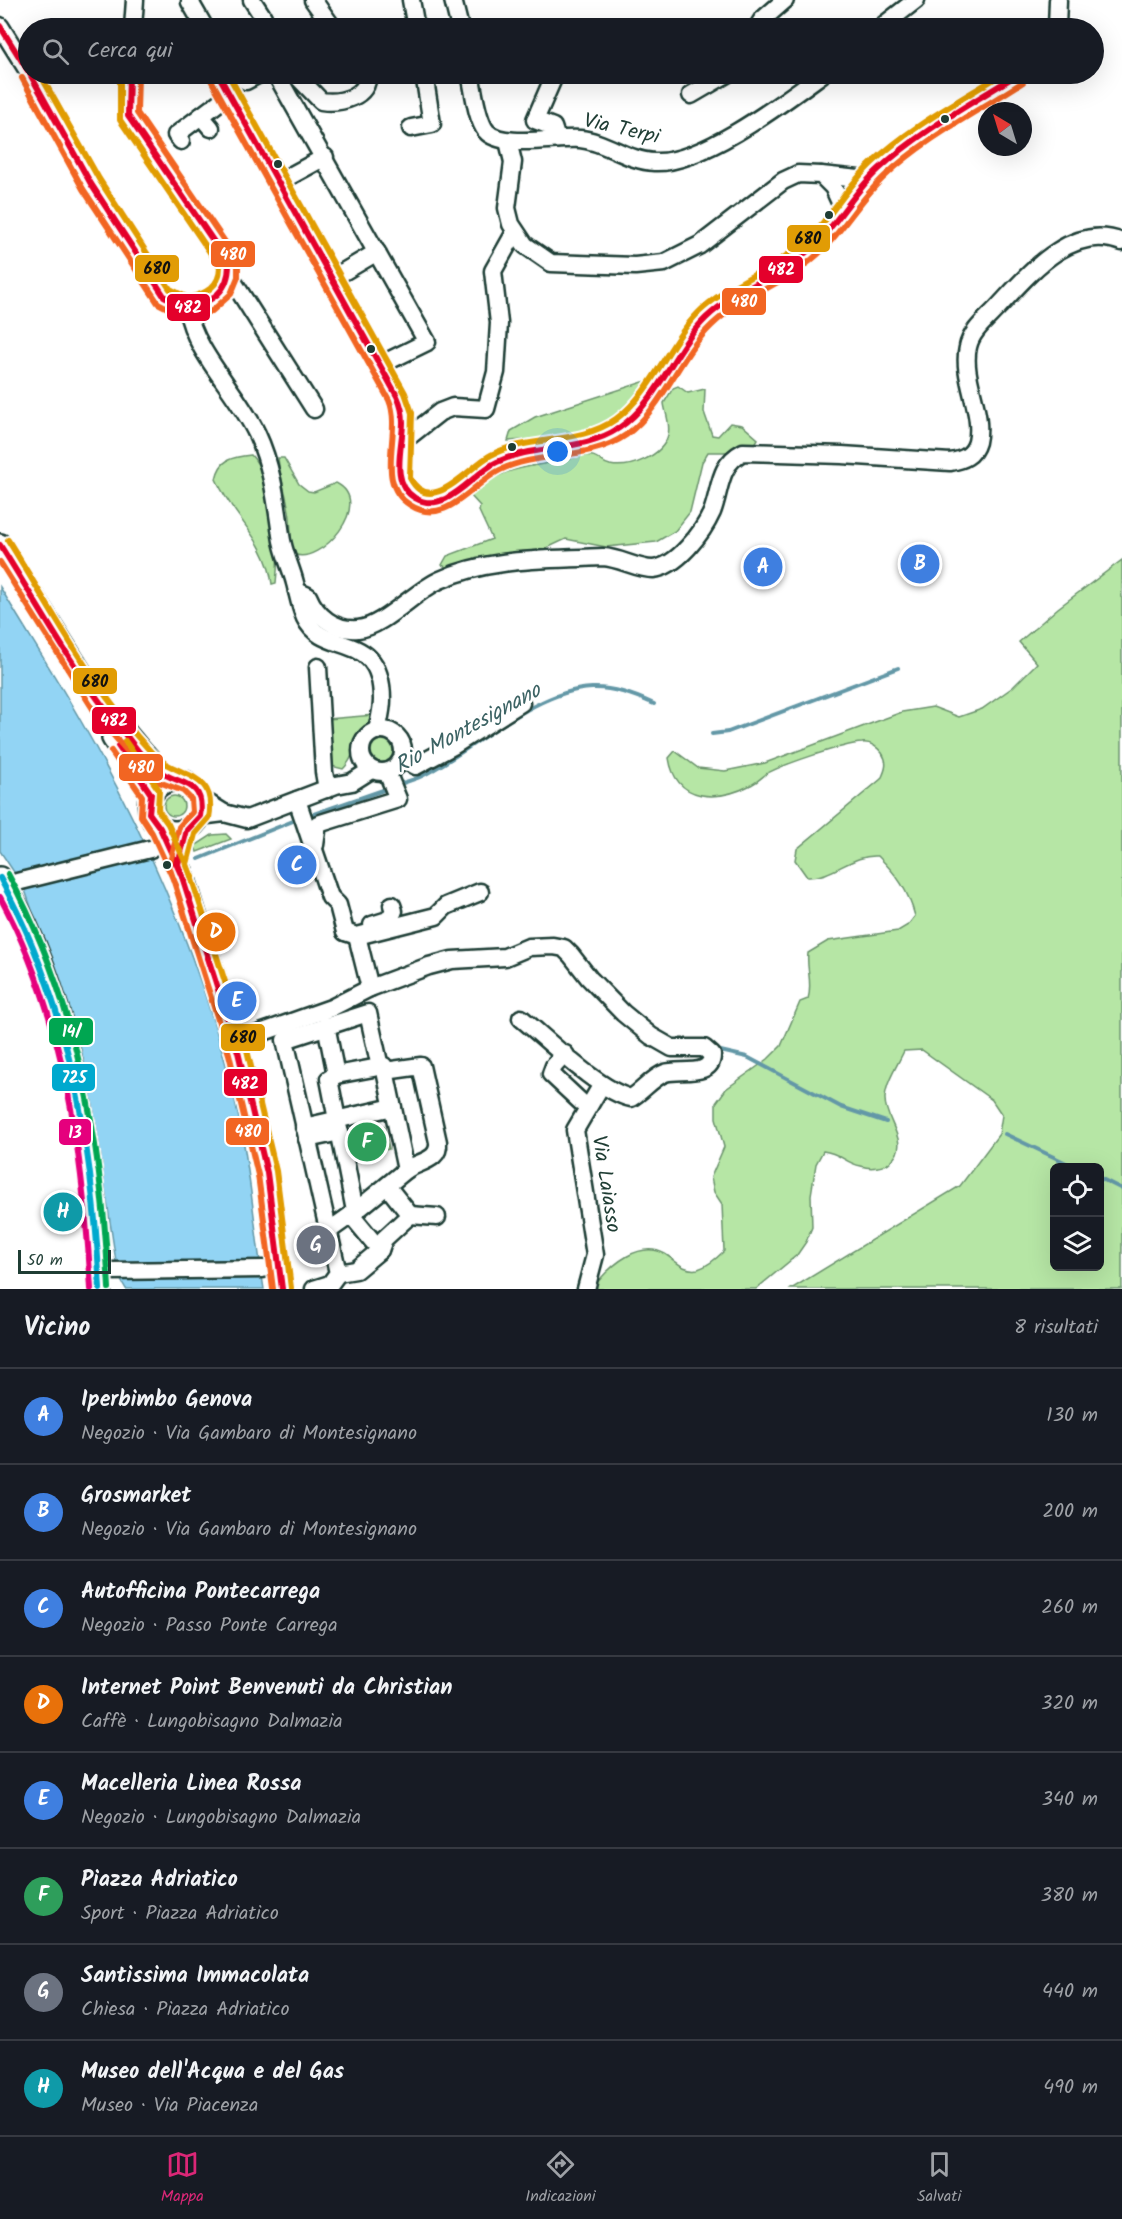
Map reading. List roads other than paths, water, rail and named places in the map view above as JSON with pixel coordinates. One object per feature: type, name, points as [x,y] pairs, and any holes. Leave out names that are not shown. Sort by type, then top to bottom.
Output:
[{"type":"main road","points":[[0,545],[105,712],[157,770],[173,780],[190,784],[196,814],[178,864]]},
{"type":"main road","points":[[105,712],[107,725],[116,743],[151,794]]},
{"type":"main road","points":[[173,780],[160,784],[151,794],[149,813],[160,828],[167,848],[178,864],[235,1042],[267,1173],[282,1289]]},
{"type":"main road","points":[[160,828],[173,832],[196,814]]},
{"type":"main road","points":[[9,880],[57,1009],[89,1149],[105,1280]]},
{"type":"street","points":[[134,18],[135,0]]},
{"type":"street","points":[[178,0],[188,18]]},
{"type":"street","points":[[192,0],[190,2],[199,18]]},
{"type":"street","points":[[252,0],[267,18]]},
{"type":"street","points":[[313,0],[326,18]]},
{"type":"street","points":[[411,0],[414,18]]},
{"type":"street","points":[[453,0],[458,18]]},
{"type":"street","points":[[764,18],[785,0]]},
{"type":"street","points":[[892,18],[916,0]]},
{"type":"street","points":[[1057,18],[1058,0]]},
{"type":"street","points":[[2,28],[18,54]]},
{"type":"street","points":[[36,84],[91,184],[158,290],[170,301],[187,308],[198,307],[216,297],[223,290],[230,275]]},
{"type":"street","points":[[129,84],[128,116],[226,257],[230,275],[314,409]]},
{"type":"street","points":[[224,84],[380,365],[403,414],[399,471],[404,485],[414,497],[428,502],[442,501],[457,493],[493,463],[512,455],[564,447],[618,429],[652,397],[677,351],[709,316],[808,250],[844,211],[868,180],[891,158],[1003,84]]},
{"type":"street","points":[[282,84],[427,342],[380,365]]},
{"type":"street","points":[[304,84],[315,96],[329,102],[345,100],[360,92],[366,84]]},
{"type":"street","points":[[411,128],[432,124],[426,84]]},
{"type":"street","points":[[474,84],[486,130],[493,136],[508,141],[513,162],[507,208],[515,232],[534,254],[551,263],[634,266],[664,263],[699,245],[783,181],[798,174],[868,180]]},
{"type":"street","points":[[551,84],[535,120],[553,127],[557,139]]},
{"type":"street","points":[[691,95],[710,84]]},
{"type":"street","name":"Via Terpi","points":[[508,141],[581,139],[654,162],[678,158],[709,148],[809,84]]},
{"type":"street","points":[[181,141],[176,135],[206,122],[230,94]]},
{"type":"street","points":[[279,182],[325,157]]},
{"type":"street","points":[[821,175],[833,187],[844,211]]},
{"type":"street","points":[[402,442],[440,412],[453,407],[486,409],[496,372],[499,323],[493,271],[515,232]]},
{"type":"street","points":[[297,591],[308,596],[313,608],[321,618],[333,624],[358,629],[375,624],[424,588],[462,572],[494,565],[615,557],[656,568],[672,561],[698,532],[711,513],[725,467],[742,452],[842,455],[950,462],[964,458],[974,449],[978,435],[967,362],[968,348],[973,334],[1031,272],[1055,252],[1093,236],[1104,236],[1122,242]]},
{"type":"street","points":[[333,278],[377,252]]},
{"type":"street","points":[[187,308],[191,328],[243,409],[266,455],[275,488],[286,556],[303,615],[314,630],[331,641],[354,646],[372,662],[380,682],[384,731]]},
{"type":"street","points":[[318,666],[324,772],[332,787]]},
{"type":"street","points":[[402,759],[416,766],[453,746],[521,703]]},
{"type":"street","points":[[196,814],[224,813],[247,819],[299,805],[332,787],[352,782],[378,770],[398,765],[402,759],[402,743],[384,731],[371,734],[362,745],[378,770],[398,799],[318,824],[314,846]]},
{"type":"street","points":[[299,805],[330,897],[338,905],[351,934],[370,988]]},
{"type":"street","points":[[9,880],[150,849]]},
{"type":"street","points":[[351,934],[436,916],[446,906],[480,892]]},
{"type":"street","points":[[351,934],[388,920],[393,911],[392,905]]},
{"type":"street","points":[[235,1042],[331,1008],[370,988],[452,960],[505,957],[529,947],[553,946],[564,948],[589,978],[645,1031],[672,1047],[704,1048],[712,1054],[712,1060],[709,1065],[691,1072],[663,1074],[631,1098],[620,1095],[521,1018]]},
{"type":"street","points":[[338,1274],[285,1040],[369,1013],[406,1170]]},
{"type":"street","points":[[326,1025],[336,1075]]},
{"type":"street","points":[[565,1054],[554,1066],[551,1074],[581,1102]]},
{"type":"street","points":[[327,1232],[353,1213],[406,1170],[437,1153],[436,1133],[421,1066],[336,1075],[329,1079],[353,1213],[380,1250]]},
{"type":"street","name":"Via Laiasso","points":[[586,1289],[595,1255],[575,1130],[598,1091]]},
{"type":"street","points":[[306,1133],[338,1126],[393,1107]]},
{"type":"street","points":[[387,1185],[411,1215]]},
{"type":"street","points":[[314,1289],[330,1284],[338,1274],[356,1270],[380,1250],[384,1239],[411,1215],[437,1217]]},
{"type":"street","points":[[105,1280],[263,1269]]},
{"type":"water","points":[[0,587],[108,770],[155,867],[196,968],[228,1071],[240,1123],[264,1289],[126,1289],[118,1275],[92,1101],[64,1003],[24,887],[0,851]]},
{"type":"waterway","name":"Rio Montesignano","points":[[712,734],[728,732],[898,668]]},
{"type":"waterway","name":"Rio Montesignano","points":[[396,785],[422,776],[526,710],[570,691],[592,688],[616,690],[654,704]]},
{"type":"waterway","name":"Rio Montesignano","points":[[308,816],[389,788]]},
{"type":"waterway","name":"Rio Montesignano","points":[[199,859],[298,819]]},
{"type":"waterway","points":[[716,1050],[747,1057],[841,1107],[886,1122]]},
{"type":"waterway","points":[[1005,1134],[1066,1163]]},
{"type":"waterway","points":[[1104,1180],[1122,1189]]},
{"type":"place","name":"Grosmarket","points":[[920,564]]},
{"type":"place","name":"Iperbimbo Genova","points":[[763,567]]},
{"type":"place","name":"Autofficina Pontecarrega","points":[[297,865]]},
{"type":"place","name":"Internet Point Benvenuti da Christian","points":[[216,932]]},
{"type":"place","name":"Macelleria Linea Rossa","points":[[237,1001]]},
{"type":"place","name":"Piazza Adriatico","points":[[367,1142]]},
{"type":"place","name":"Museo dell'Acqua e del Gas","points":[[63,1212]]},
{"type":"place","name":"Santissima Immacolata","points":[[316,1245]]}]
